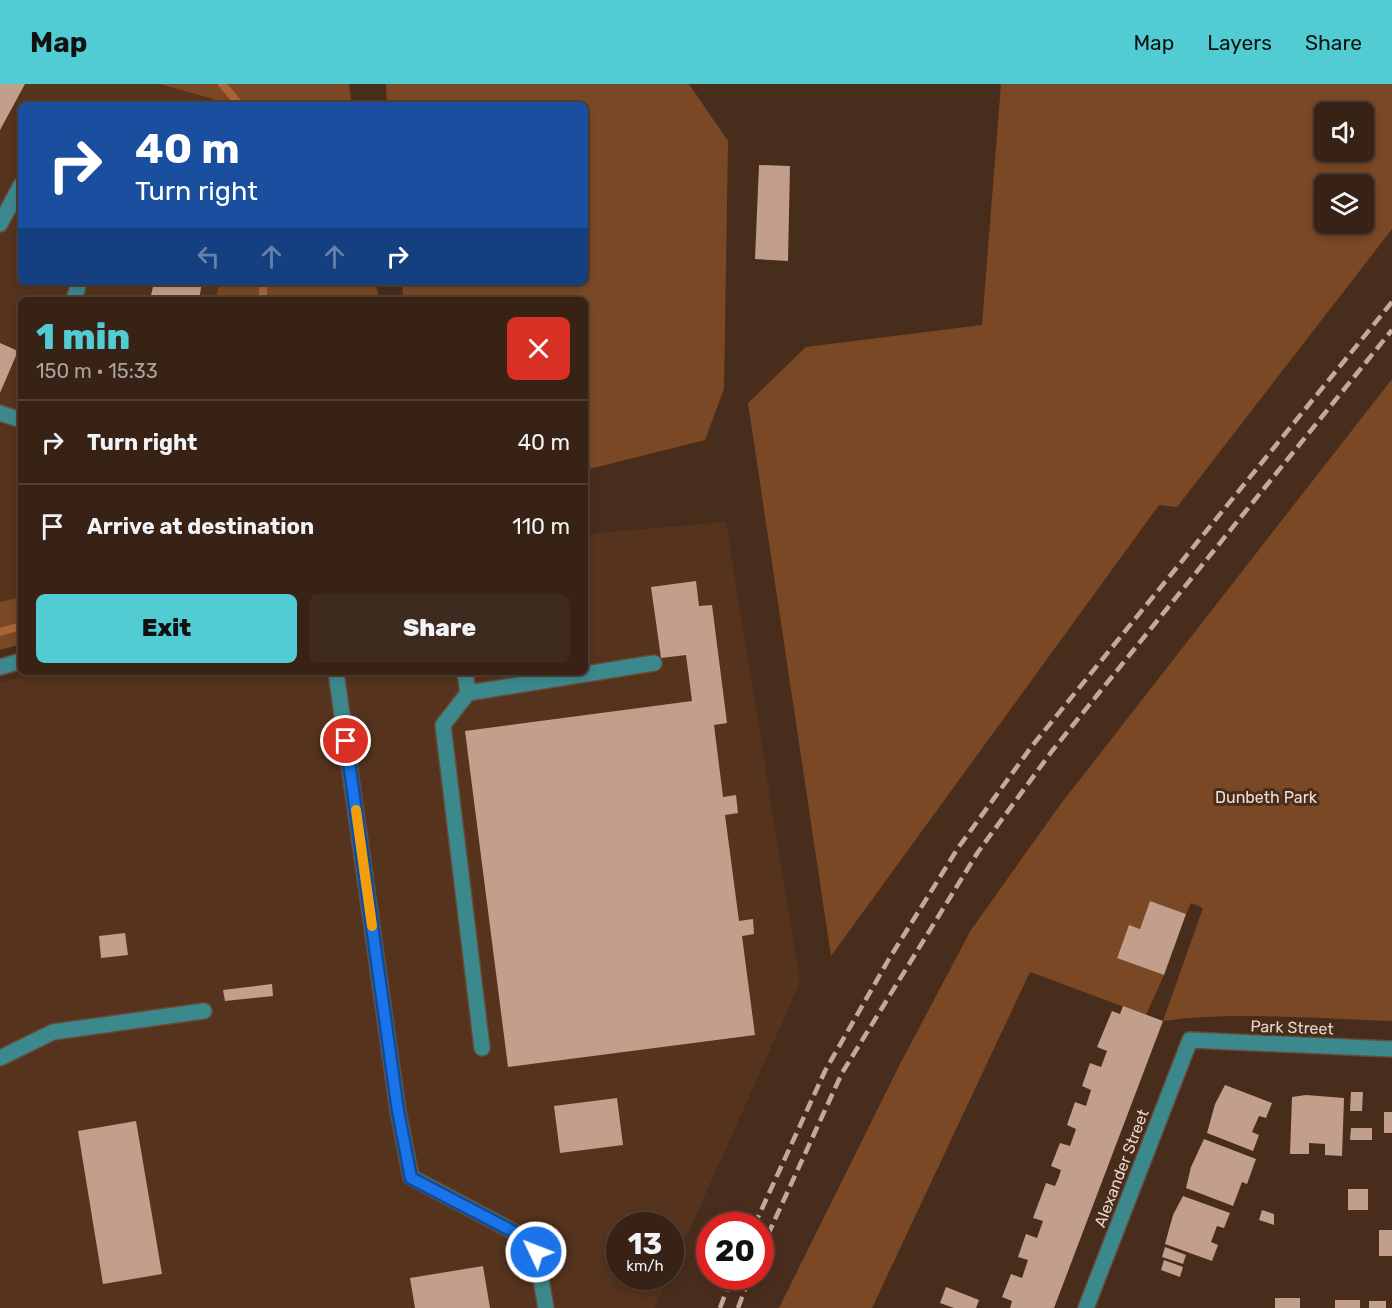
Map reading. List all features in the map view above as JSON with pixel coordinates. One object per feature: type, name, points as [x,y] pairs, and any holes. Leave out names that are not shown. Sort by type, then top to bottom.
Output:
[{"type":"street","points":[[0,224],[18,191]]},
{"type":"street","points":[[0,413],[18,419]]},
{"type":"street","points":[[0,667],[18,662]]},
{"type":"street","points":[[588,674],[654,663]]},
{"type":"street","points":[[336,675],[397,1099],[411,1178],[516,1233],[536,1252],[546,1308]]},
{"type":"street","points":[[465,675],[468,693]]},
{"type":"street","points":[[482,1048],[443,725],[468,693],[580,675]]},
{"type":"street","points":[[0,1058],[53,1032],[204,1011]]},
{"type":"street","name":"Park Street","points":[[1190,1040],[1392,1049]]},
{"type":"street","name":"Alexander Street","points":[[1086,1308],[1190,1040]]},
{"type":"shaded area","points":[[0,84],[160,84],[213,99],[217,102],[18,102],[18,285],[218,285],[216,297],[18,297],[18,598],[0,602]]},
{"type":"shaded area","points":[[726,522],[800,983],[684,1242],[684,1212],[606,1212],[606,1290],[663,1290],[655,1308],[0,1308],[0,683],[27,675],[588,675],[588,534]]},
{"type":"green space","points":[[160,84],[349,84],[352,102],[217,102]]},
{"type":"green space","points":[[386,84],[689,84],[728,141],[724,389],[705,440],[588,469],[588,297],[403,297],[402,285],[588,285],[588,102],[387,102]]},
{"type":"green space","points":[[1001,84],[1392,84],[1392,229],[1177,507],[1159,505],[831,956],[748,403],[806,347],[982,325]]},
{"type":"green space","points":[[218,285],[376,285],[378,297],[216,297]]},
{"type":"green space","name":"Dunbeth Park","points":[[1392,379],[1392,1021],[1248,1016],[1163,1021],[1203,908],[1191,903],[1186,914],[1150,901],[1140,929],[1129,926],[1117,957],[1164,975],[1146,1015],[1030,972],[872,1308],[779,1308],[901,1062],[971,930],[1060,805]]},
{"type":"green space","points":[[18,598],[18,645],[0,650],[0,602]]},
{"type":"building","points":[[0,84],[25,84],[0,130]]},
{"type":"building","points":[[759,165],[790,166],[788,261],[755,259]]},
{"type":"building","points":[[153,285],[202,285],[200,297],[151,297]]},
{"type":"building","points":[[0,343],[18,351],[0,393]]},
{"type":"building","points":[[696,581],[699,606],[712,605],[727,723],[714,725],[723,797],[736,795],[738,813],[725,815],[739,921],[753,919],[754,934],[742,936],[755,1035],[508,1067],[465,731],[692,701],[686,655],[661,658],[651,587]]},
{"type":"building","points":[[1150,901],[1186,914],[1164,975],[1117,958],[1129,925],[1140,929]]},
{"type":"building","points":[[125,933],[128,955],[101,958],[99,936]]},
{"type":"building","points":[[272,984],[273,996],[225,1001],[223,990]]},
{"type":"building","points":[[1123,1006],[1163,1021],[1054,1308],[1010,1308],[1012,1301],[1002,1297],[1011,1274],[1022,1278],[1028,1260],[1018,1257],[1026,1234],[1037,1238],[1043,1221],[1033,1218],[1046,1183],[1055,1186],[1061,1170],[1051,1166],[1060,1143],[1070,1146],[1076,1129],[1067,1125],[1075,1102],[1086,1106],[1091,1090],[1082,1086],[1090,1063],[1101,1067],[1107,1051],[1097,1047],[1112,1011],[1120,1014]]},
{"type":"building","points":[[1225,1085],[1272,1103],[1266,1118],[1259,1116],[1252,1132],[1259,1135],[1253,1151],[1207,1133],[1215,1104]]},
{"type":"building","points":[[1351,1092],[1363,1092],[1362,1111],[1350,1111]]},
{"type":"building","points":[[1306,1095],[1344,1098],[1342,1156],[1325,1155],[1325,1144],[1309,1143],[1309,1154],[1290,1154],[1292,1097]]},
{"type":"building","points":[[617,1098],[623,1145],[560,1153],[554,1106]]},
{"type":"building","points":[[1384,1112],[1392,1112],[1392,1133],[1384,1133]]},
{"type":"building","points":[[136,1121],[162,1274],[103,1284],[78,1131]]},
{"type":"building","points":[[1351,1128],[1372,1128],[1372,1140],[1350,1140]]},
{"type":"building","points":[[1204,1139],[1256,1159],[1247,1184],[1242,1182],[1233,1206],[1186,1188],[1191,1167]]},
{"type":"building","points":[[1348,1189],[1368,1189],[1368,1210],[1348,1210]]},
{"type":"building","points":[[1183,1196],[1230,1213],[1224,1228],[1217,1226],[1211,1242],[1218,1245],[1212,1261],[1165,1244],[1173,1215]]},
{"type":"building","points":[[1262,1210],[1274,1214],[1274,1225],[1259,1220]]},
{"type":"building","points":[[1379,1230],[1392,1230],[1392,1256],[1379,1256]]},
{"type":"building","points":[[1165,1247],[1186,1255],[1183,1264],[1162,1257]]},
{"type":"building","points":[[1164,1260],[1183,1267],[1180,1277],[1161,1270]]},
{"type":"building","points":[[483,1266],[490,1308],[415,1308],[410,1278]]},
{"type":"building","points":[[946,1287],[979,1300],[976,1308],[954,1308],[940,1303]]},
{"type":"building","points":[[1275,1298],[1300,1298],[1300,1308],[1275,1308]]},
{"type":"building","points":[[1335,1300],[1360,1300],[1360,1308],[1335,1308]]},
{"type":"building","points":[[1369,1301],[1386,1301],[1386,1308],[1369,1308]]},
{"type":"waterway","points":[[222,84],[237,102]]},
{"type":"waterway","points":[[263,285],[263,297]]},
{"type":"waterway","points":[[0,632],[18,627]]},
{"type":"railway","points":[[760,1212],[825,1071],[889,959],[958,848],[1032,746],[1392,302]]},
{"type":"railway","points":[[774,1221],[842,1073],[978,852],[1052,751],[1392,330]]},
{"type":"railway","points":[[720,1308],[727,1290]]},
{"type":"railway","points":[[738,1308],[745,1290]]},
{"type":"slow traffic","points":[[356,810],[372,926]]},
{"type":"route","points":[[346,741],[398,1111],[411,1178],[516,1233],[536,1252]]}]
